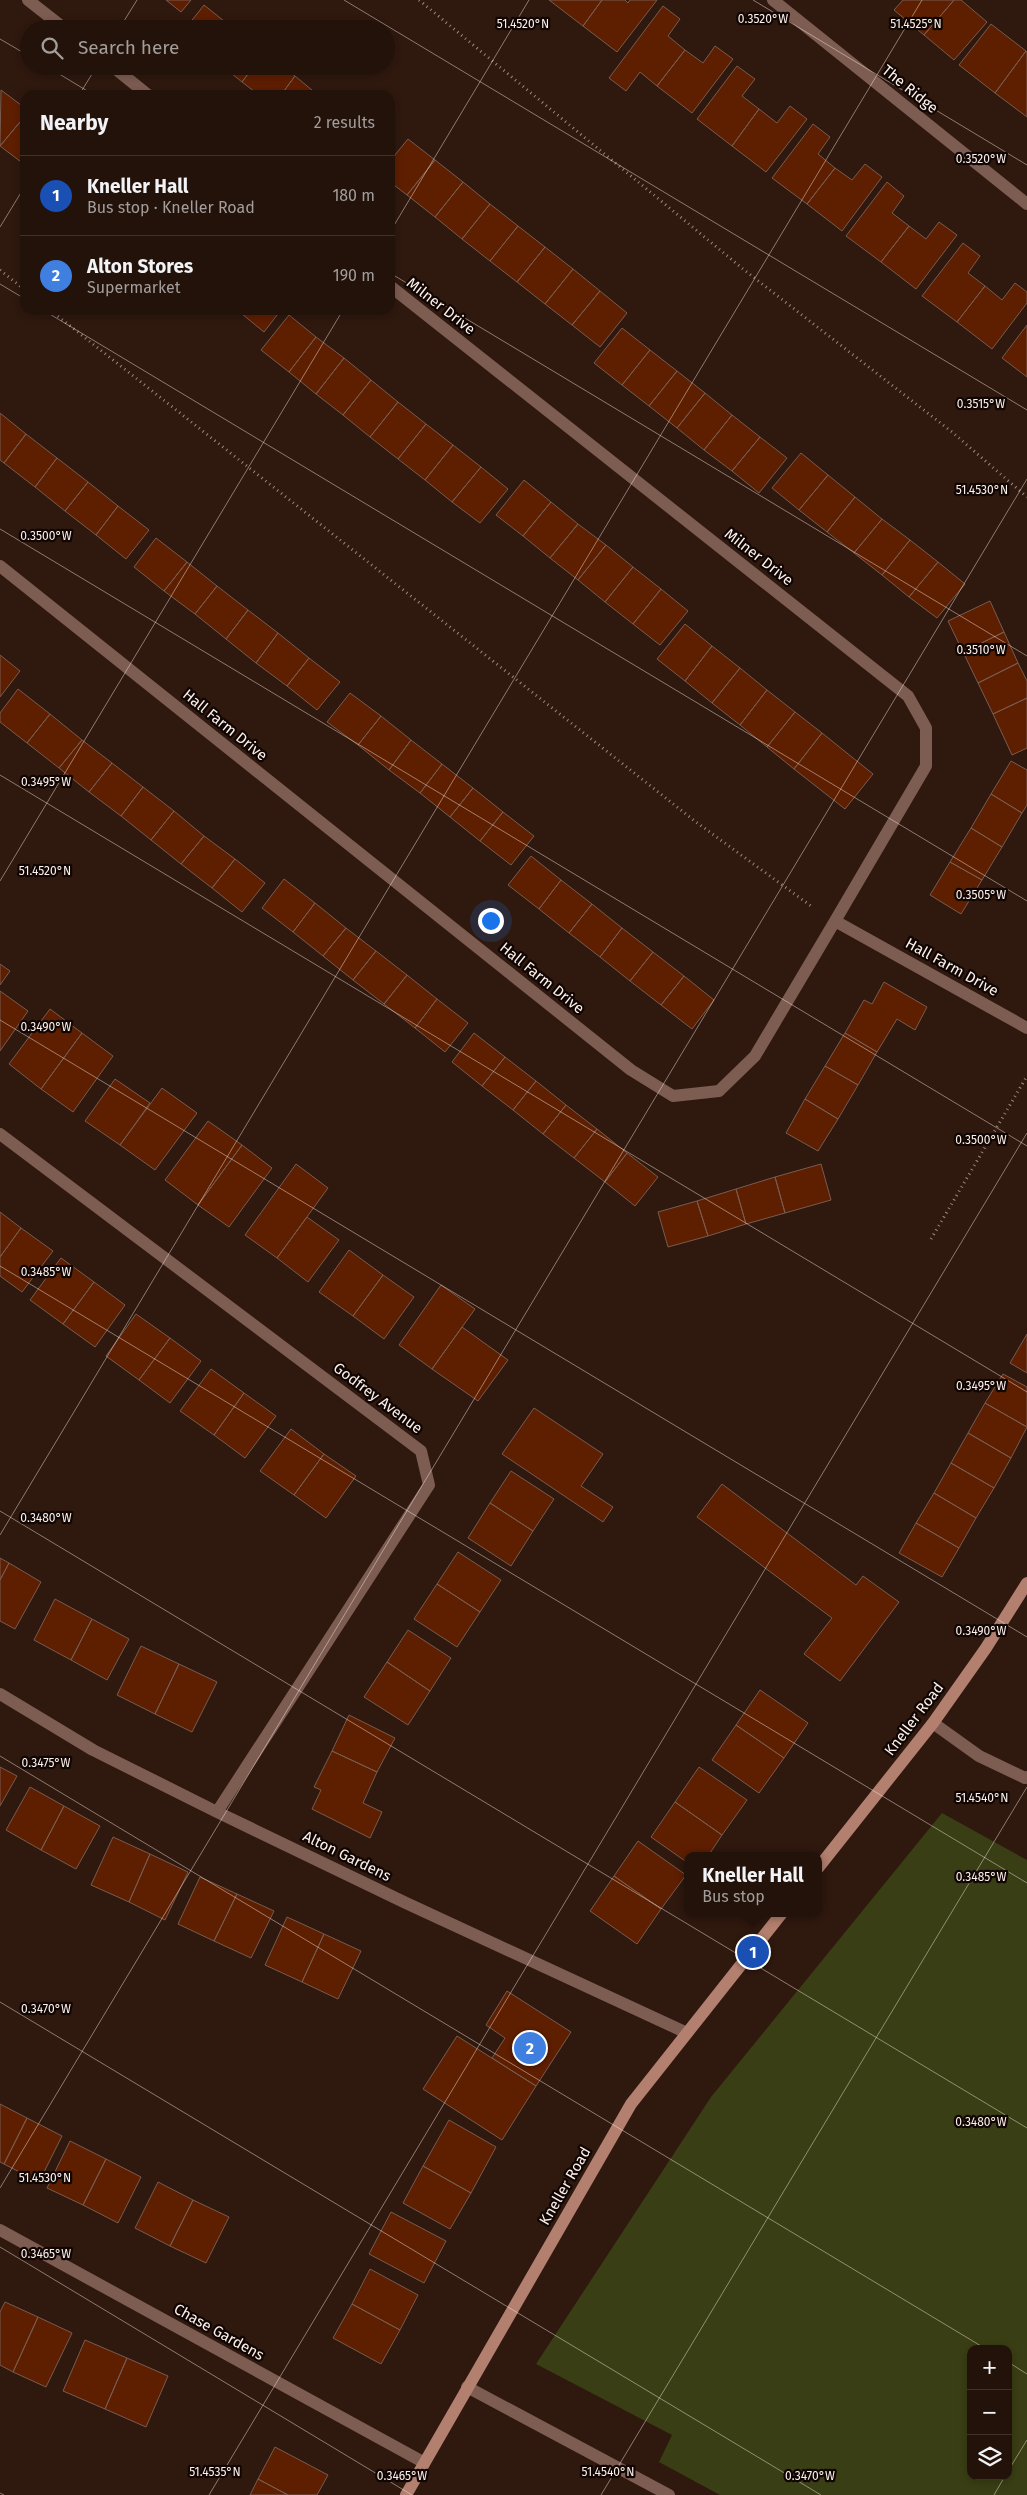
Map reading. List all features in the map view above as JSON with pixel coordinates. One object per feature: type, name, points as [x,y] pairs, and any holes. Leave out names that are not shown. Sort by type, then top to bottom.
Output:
[{"type":"main road","name":"Kneller Road","points":[[822,1863],[933,1723],[986,1648],[1027,1583]]},
{"type":"main road","name":"Kneller Road","points":[[406,2495],[423,2462],[631,2104],[779,1917]]},
{"type":"street","points":[[28,0],[54,20]]},
{"type":"street","name":"The Ridge","points":[[773,0],[1027,204]]},
{"type":"street","points":[[123,75],[142,90]]},
{"type":"street","name":"Milner Drive","points":[[395,290],[908,696],[926,728],[926,766],[835,921]]},
{"type":"street","name":"Hall Farm Drive","points":[[0,566],[630,1070],[673,1096],[719,1091],[755,1056],[835,921],[1027,1028]]},
{"type":"street","name":"Godfrey Avenue","points":[[0,1134],[420,1450],[429,1485],[217,1812]]},
{"type":"street","name":"Alton Gardens","points":[[0,1694],[93,1750],[217,1812],[406,1903],[688,2033]]},
{"type":"street","points":[[933,1723],[979,1756],[1026,1779]]},
{"type":"street","name":"Chase Gardens","points":[[0,2230],[423,2462]]},
{"type":"street","points":[[467,2387],[669,2495]]},
{"type":"path","points":[[419,0],[743,269],[952,432],[1027,497]]},
{"type":"path","points":[[0,270],[20,286]]},
{"type":"path","points":[[56,315],[696,822],[809,905],[835,921]]},
{"type":"path","points":[[931,1239],[1027,1076]]},
{"type":"green space","points":[[942,1813],[1027,1860],[1027,2495],[720,2495],[659,2462],[672,2435],[536,2364],[711,2097]]},
{"type":"building","points":[[166,0],[191,0],[181,12]]},
{"type":"building","points":[[549,0],[602,0],[583,26]]},
{"type":"building","points":[[602,0],[625,0],[628,3],[630,0],[657,0],[617,52],[583,26]]},
{"type":"building","points":[[903,0],[954,0],[924,35],[894,10]]},
{"type":"building","points":[[954,0],[961,0],[987,22],[954,60],[924,35]]},
{"type":"building","points":[[204,5],[223,20],[192,20]]},
{"type":"building","points":[[663,6],[680,19],[668,36],[685,50],[657,86],[640,72],[626,91],[609,78]]},
{"type":"building","points":[[991,24],[1026,51],[995,93],[959,65]]},
{"type":"building","points":[[715,46],[733,59],[692,113],[657,86],[685,50],[703,63]]},
{"type":"building","points":[[1027,52],[1027,117],[995,93]]},
{"type":"building","points":[[737,66],[755,79],[742,96],[759,109],[732,146],[697,119]]},
{"type":"building","points":[[233,75],[247,75],[242,82]]},
{"type":"building","points":[[247,75],[295,76],[285,90],[252,90],[242,82]]},
{"type":"building","points":[[295,76],[312,90],[285,90]]},
{"type":"building","points":[[1,90],[20,104],[20,122],[0,146]]},
{"type":"building","points":[[790,106],[807,119],[766,172],[732,146],[759,109],[777,123]]},
{"type":"building","points":[[20,122],[20,161],[0,146]]},
{"type":"building","points":[[813,124],[830,137],[818,154],[835,168],[807,204],[772,178]]},
{"type":"building","points":[[408,139],[435,160],[407,195],[395,186],[395,155]]},
{"type":"building","points":[[435,160],[463,182],[435,217],[407,195]]},
{"type":"building","points":[[865,164],[882,177],[842,231],[807,204],[835,168],[852,180]]},
{"type":"building","points":[[463,182],[490,204],[462,239],[435,217]]},
{"type":"building","points":[[887,182],[904,196],[892,213],[909,226],[881,262],[846,236]]},
{"type":"building","points":[[490,204],[518,226],[490,261],[462,239]]},
{"type":"building","points":[[939,222],[957,235],[916,289],[881,262],[909,226],[926,239]]},
{"type":"building","points":[[518,226],[545,247],[517,282],[490,261]]},
{"type":"building","points":[[963,243],[980,256],[968,273],[985,286],[957,322],[922,296]]},
{"type":"building","points":[[545,247],[573,269],[545,304],[517,282]]},
{"type":"building","points":[[573,269],[600,291],[572,325],[545,304]]},
{"type":"building","points":[[1015,283],[1027,292],[1027,303],[992,349],[957,322],[985,286],[1002,300]]},
{"type":"building","points":[[600,291],[627,313],[600,347],[572,325]]},
{"type":"building","points":[[243,315],[277,315],[264,332]]},
{"type":"building","points":[[289,315],[316,337],[289,372],[261,350]]},
{"type":"building","points":[[1027,325],[1027,377],[1002,358]]},
{"type":"building","points":[[622,328],[650,350],[622,385],[594,363]]},
{"type":"building","points":[[316,337],[344,358],[316,394],[289,372]]},
{"type":"building","points":[[650,350],[677,371],[649,406],[622,385]]},
{"type":"building","points":[[344,358],[371,380],[343,415],[316,394]]},
{"type":"building","points":[[677,371],[705,393],[677,428],[649,406]]},
{"type":"building","points":[[371,380],[398,402],[370,437],[343,415]]},
{"type":"building","points":[[705,393],[732,415],[704,450],[677,428]]},
{"type":"building","points":[[398,402],[426,424],[398,459],[370,437]]},
{"type":"building","points":[[0,413],[26,434],[4,463],[0,460]]},
{"type":"building","points":[[732,415],[760,437],[732,471],[704,450]]},
{"type":"building","points":[[426,424],[453,445],[425,480],[398,459]]},
{"type":"building","points":[[26,434],[57,458],[35,487],[4,463]]},
{"type":"building","points":[[760,437],[787,458],[759,493],[732,471]]},
{"type":"building","points":[[453,445],[481,467],[452,502],[425,480]]},
{"type":"building","points":[[801,453],[828,475],[799,510],[772,488]]},
{"type":"building","points":[[57,458],[88,482],[65,511],[35,487]]},
{"type":"building","points":[[481,467],[508,489],[480,523],[452,502]]},
{"type":"building","points":[[828,475],[855,497],[827,532],[799,510]]},
{"type":"building","points":[[524,480],[551,502],[523,536],[496,515]]},
{"type":"building","points":[[88,482],[118,506],[96,535],[65,511]]},
{"type":"building","points":[[855,497],[882,519],[854,553],[827,532]]},
{"type":"building","points":[[551,502],[578,524],[550,558],[523,536]]},
{"type":"building","points":[[118,506],[149,530],[126,559],[96,535]]},
{"type":"building","points":[[882,519],[910,540],[882,575],[854,553]]},
{"type":"building","points":[[578,524],[606,545],[578,580],[550,558]]},
{"type":"building","points":[[156,538],[187,562],[164,591],[134,567]]},
{"type":"building","points":[[910,540],[938,562],[909,597],[882,575]]},
{"type":"building","points":[[606,545],[633,567],[605,602],[578,580]]},
{"type":"building","points":[[187,562],[217,586],[195,614],[164,591]]},
{"type":"building","points":[[938,562],[965,584],[937,618],[909,597]]},
{"type":"building","points":[[633,567],[661,589],[633,624],[605,602]]},
{"type":"building","points":[[217,586],[248,610],[226,639],[195,614]]},
{"type":"building","points":[[661,589],[688,611],[660,645],[633,624]]},
{"type":"building","points":[[990,601],[1004,632],[963,652],[948,621]]},
{"type":"building","points":[[248,610],[278,633],[256,663],[226,639]]},
{"type":"building","points":[[685,624],[712,646],[685,681],[657,659]]},
{"type":"building","points":[[1004,632],[1018,663],[978,683],[963,652]]},
{"type":"building","points":[[278,633],[309,658],[287,686],[256,663]]},
{"type":"building","points":[[712,646],[740,668],[712,703],[685,681]]},
{"type":"building","points":[[0,655],[20,671],[0,697]]},
{"type":"building","points":[[309,658],[340,682],[317,710],[287,686]]},
{"type":"building","points":[[1018,663],[1027,681],[1027,698],[993,714],[978,683]]},
{"type":"building","points":[[740,668],[767,690],[740,725],[712,703]]},
{"type":"building","points":[[18,689],[50,714],[27,743],[0,722],[0,713]]},
{"type":"building","points":[[767,690],[795,712],[767,747],[740,725]]},
{"type":"building","points":[[350,693],[381,716],[358,745],[327,722]]},
{"type":"building","points":[[1027,698],[1027,748],[1012,755],[993,714]]},
{"type":"building","points":[[795,712],[822,733],[794,769],[767,747]]},
{"type":"building","points":[[50,714],[82,740],[59,768],[27,743]]},
{"type":"building","points":[[381,716],[411,740],[389,770],[358,745]]},
{"type":"building","points":[[822,733],[873,774],[845,809],[794,769]]},
{"type":"building","points":[[82,740],[112,763],[89,792],[59,768]]},
{"type":"building","points":[[411,740],[442,764],[420,793],[389,770]]},
{"type":"building","points":[[1011,761],[1027,770],[1027,805],[1022,813],[991,794]]},
{"type":"building","points":[[112,763],[143,787],[121,816],[89,792]]},
{"type":"building","points":[[442,764],[473,788],[450,817],[420,793]]},
{"type":"building","points":[[143,787],[174,811],[151,840],[121,816]]},
{"type":"building","points":[[473,788],[503,812],[480,841],[450,817]]},
{"type":"building","points":[[991,794],[1022,813],[1002,847],[971,828]]},
{"type":"building","points":[[174,811],[204,836],[181,864],[151,840]]},
{"type":"building","points":[[503,812],[534,836],[511,865],[480,841]]},
{"type":"building","points":[[971,828],[1002,847],[982,880],[950,862]]},
{"type":"building","points":[[204,836],[235,859],[212,888],[181,864]]},
{"type":"building","points":[[531,856],[561,880],[539,909],[508,885]]},
{"type":"building","points":[[235,859],[265,883],[242,912],[212,888]]},
{"type":"building","points":[[950,862],[982,880],[961,914],[930,895]]},
{"type":"building","points":[[284,879],[315,903],[293,932],[262,908]]},
{"type":"building","points":[[561,880],[592,904],[569,933],[539,909]]},
{"type":"building","points":[[315,903],[346,928],[323,956],[293,932]]},
{"type":"building","points":[[592,904],[622,928],[600,957],[569,933]]},
{"type":"building","points":[[346,928],[376,951],[353,980],[323,956]]},
{"type":"building","points":[[622,928],[653,952],[630,981],[600,957]]},
{"type":"building","points":[[376,951],[407,975],[384,1004],[353,980]]},
{"type":"building","points":[[653,952],[684,976],[661,1005],[630,981]]},
{"type":"building","points":[[0,964],[10,971],[0,985]]},
{"type":"building","points":[[407,975],[437,999],[415,1028],[384,1004]]},
{"type":"building","points":[[684,976],[714,1000],[692,1029],[661,1005]]},
{"type":"building","points":[[884,982],[927,1007],[915,1030],[897,1019],[877,1052],[845,1033],[864,1000],[872,1004]]},
{"type":"building","points":[[0,991],[28,1011],[0,1051]]},
{"type":"building","points":[[437,999],[468,1023],[445,1052],[415,1028]]},
{"type":"building","points":[[50,1009],[82,1033],[41,1089],[9,1064]]},
{"type":"building","points":[[82,1033],[113,1056],[73,1112],[41,1089]]},
{"type":"building","points":[[474,1033],[505,1057],[482,1086],[452,1062]]},
{"type":"building","points":[[845,1033],[877,1052],[858,1085],[825,1066]]},
{"type":"building","points":[[505,1057],[536,1081],[513,1110],[482,1086]]},
{"type":"building","points":[[825,1066],[858,1085],[838,1119],[805,1099]]},
{"type":"building","points":[[115,1079],[150,1103],[120,1145],[85,1121]]},
{"type":"building","points":[[536,1081],[566,1105],[543,1134],[513,1110]]},
{"type":"building","points":[[162,1088],[197,1113],[155,1170],[120,1145]]},
{"type":"building","points":[[805,1099],[838,1119],[818,1151],[786,1133]]},
{"type":"building","points":[[566,1105],[597,1129],[574,1158],[543,1134]]},
{"type":"building","points":[[208,1121],[242,1145],[198,1205],[165,1180]]},
{"type":"building","points":[[597,1129],[627,1153],[605,1182],[574,1158]]},
{"type":"building","points":[[242,1145],[272,1168],[229,1227],[198,1205]]},
{"type":"building","points":[[627,1153],[658,1177],[635,1206],[605,1182]]},
{"type":"building","points":[[296,1164],[328,1188],[277,1258],[245,1235]]},
{"type":"building","points":[[821,1164],[831,1200],[785,1213],[775,1177]]},
{"type":"building","points":[[775,1177],[785,1213],[746,1224],[736,1189]]},
{"type":"building","points":[[736,1189],[746,1224],[708,1236],[697,1201]]},
{"type":"building","points":[[697,1201],[708,1236],[668,1247],[658,1212]]},
{"type":"building","points":[[0,1212],[21,1228],[0,1257]]},
{"type":"building","points":[[307,1217],[339,1240],[308,1282],[277,1258]]},
{"type":"building","points":[[21,1228],[53,1251],[22,1292],[0,1276],[0,1257]]},
{"type":"building","points":[[349,1250],[383,1275],[353,1316],[319,1292]]},
{"type":"building","points":[[61,1258],[94,1282],[63,1324],[30,1300]]},
{"type":"building","points":[[383,1275],[414,1297],[384,1339],[353,1316]]},
{"type":"building","points":[[94,1282],[125,1305],[95,1347],[63,1324]]},
{"type":"building","points":[[441,1285],[475,1309],[432,1369],[399,1345]]},
{"type":"building","points":[[136,1314],[170,1338],[139,1380],[106,1356]]},
{"type":"building","points":[[462,1327],[508,1360],[478,1401],[432,1369]]},
{"type":"building","points":[[1027,1334],[1027,1373],[1010,1363]]},
{"type":"building","points":[[170,1338],[201,1361],[170,1403],[139,1380]]},
{"type":"building","points":[[211,1369],[244,1393],[214,1435],[180,1411]]},
{"type":"building","points":[[1003,1374],[1027,1387],[1027,1427],[985,1403]]},
{"type":"building","points":[[244,1393],[276,1416],[245,1458],[214,1435]]},
{"type":"building","points":[[985,1403],[1027,1427],[1011,1458],[968,1433]]},
{"type":"building","points":[[534,1408],[603,1454],[581,1486],[613,1507],[603,1522],[502,1454]]},
{"type":"building","points":[[291,1429],[324,1454],[294,1495],[260,1471]]},
{"type":"building","points":[[968,1433],[1011,1458],[994,1488],[951,1463]]},
{"type":"building","points":[[324,1454],[356,1476],[326,1518],[294,1495]]},
{"type":"building","points":[[951,1463],[994,1488],[976,1518],[934,1493]]},
{"type":"building","points":[[511,1471],[554,1499],[533,1531],[490,1503]]},
{"type":"building","points":[[722,1484],[856,1585],[863,1576],[899,1602],[840,1681],[804,1654],[832,1618],[697,1517]]},
{"type":"building","points":[[934,1493],[976,1518],[959,1548],[916,1523]]},
{"type":"building","points":[[490,1503],[533,1531],[511,1566],[468,1538]]},
{"type":"building","points":[[916,1523],[959,1548],[942,1577],[899,1553]]},
{"type":"building","points":[[458,1552],[501,1580],[480,1612],[437,1584]]},
{"type":"building","points":[[0,1558],[9,1563],[0,1580]]},
{"type":"building","points":[[9,1563],[41,1582],[15,1629],[0,1621],[0,1580]]},
{"type":"building","points":[[437,1584],[480,1612],[457,1647],[414,1619]]},
{"type":"building","points":[[55,1599],[92,1619],[71,1660],[34,1640]]},
{"type":"building","points":[[92,1619],[129,1639],[107,1680],[71,1660]]},
{"type":"building","points":[[408,1630],[451,1658],[430,1691],[387,1662]]},
{"type":"building","points":[[141,1646],[179,1664],[155,1714],[117,1695]]},
{"type":"building","points":[[387,1662],[430,1691],[408,1725],[364,1697]]},
{"type":"building","points":[[179,1664],[217,1682],[192,1732],[155,1714]]},
{"type":"building","points":[[760,1690],[808,1723],[784,1758],[736,1725]]},
{"type":"building","points":[[349,1715],[395,1738],[377,1772],[332,1751]]},
{"type":"building","points":[[736,1725],[784,1758],[759,1793],[712,1760]]},
{"type":"building","points":[[332,1751],[377,1772],[363,1803],[382,1812],[370,1838],[312,1809],[321,1790],[314,1787]]},
{"type":"building","points":[[0,1767],[17,1776],[0,1806]]},
{"type":"building","points":[[699,1767],[747,1800],[722,1835],[675,1802]]},
{"type":"building","points":[[30,1787],[64,1806],[41,1850],[6,1830]]},
{"type":"building","points":[[675,1802],[722,1835],[711,1852],[684,1852],[684,1860],[651,1837]]},
{"type":"building","points":[[64,1806],[100,1826],[76,1869],[41,1850]]},
{"type":"building","points":[[113,1837],[150,1854],[129,1902],[91,1885]]},
{"type":"building","points":[[638,1841],[684,1874],[684,1878],[661,1909],[614,1876]]},
{"type":"building","points":[[150,1854],[188,1872],[165,1920],[129,1902]]},
{"type":"building","points":[[614,1876],[661,1909],[637,1944],[590,1911]]},
{"type":"building","points":[[200,1877],[237,1894],[214,1941],[178,1924]]},
{"type":"building","points":[[237,1894],[274,1911],[251,1958],[214,1941]]},
{"type":"building","points":[[287,1917],[324,1934],[302,1982],[265,1965]]},
{"type":"building","points":[[324,1934],[361,1951],[338,1999],[302,1982]]},
{"type":"building","points":[[507,1991],[571,2032],[536,2086],[492,2058],[505,2038],[486,2025]]},
{"type":"building","points":[[457,2036],[536,2086],[502,2140],[423,2089]]},
{"type":"building","points":[[0,2104],[27,2118],[4,2164],[0,2162]]},
{"type":"building","points":[[27,2118],[62,2136],[39,2182],[4,2164]]},
{"type":"building","points":[[449,2120],[496,2147],[471,2193],[423,2166]]},
{"type":"building","points":[[70,2141],[106,2159],[83,2205],[47,2188]]},
{"type":"building","points":[[106,2159],[141,2177],[118,2223],[83,2205]]},
{"type":"building","points":[[423,2166],[471,2193],[450,2229],[403,2203]]},
{"type":"building","points":[[158,2182],[193,2200],[170,2246],[135,2228]]},
{"type":"building","points":[[193,2200],[229,2217],[206,2263],[170,2246]]},
{"type":"building","points":[[391,2212],[446,2241],[424,2283],[369,2254]]},
{"type":"building","points":[[370,2269],[418,2295],[400,2330],[352,2304]]},
{"type":"building","points":[[5,2302],[38,2317],[13,2372],[0,2365],[0,2312]]},
{"type":"building","points":[[352,2304],[400,2330],[381,2364],[333,2338]]},
{"type":"building","points":[[38,2317],[72,2333],[46,2387],[13,2372]]},
{"type":"building","points":[[85,2340],[127,2358],[105,2409],[63,2391]]},
{"type":"building","points":[[127,2358],[168,2376],[146,2427],[105,2409]]},
{"type":"building","points":[[275,2447],[328,2475],[317,2495],[288,2495],[258,2479]]},
{"type":"building","points":[[258,2479],[288,2495],[250,2495]]},
{"type":"place","name":"Kneller Hall","points":[[753,1952]]},
{"type":"place","name":"Alton Stores","points":[[530,2048]]}]
